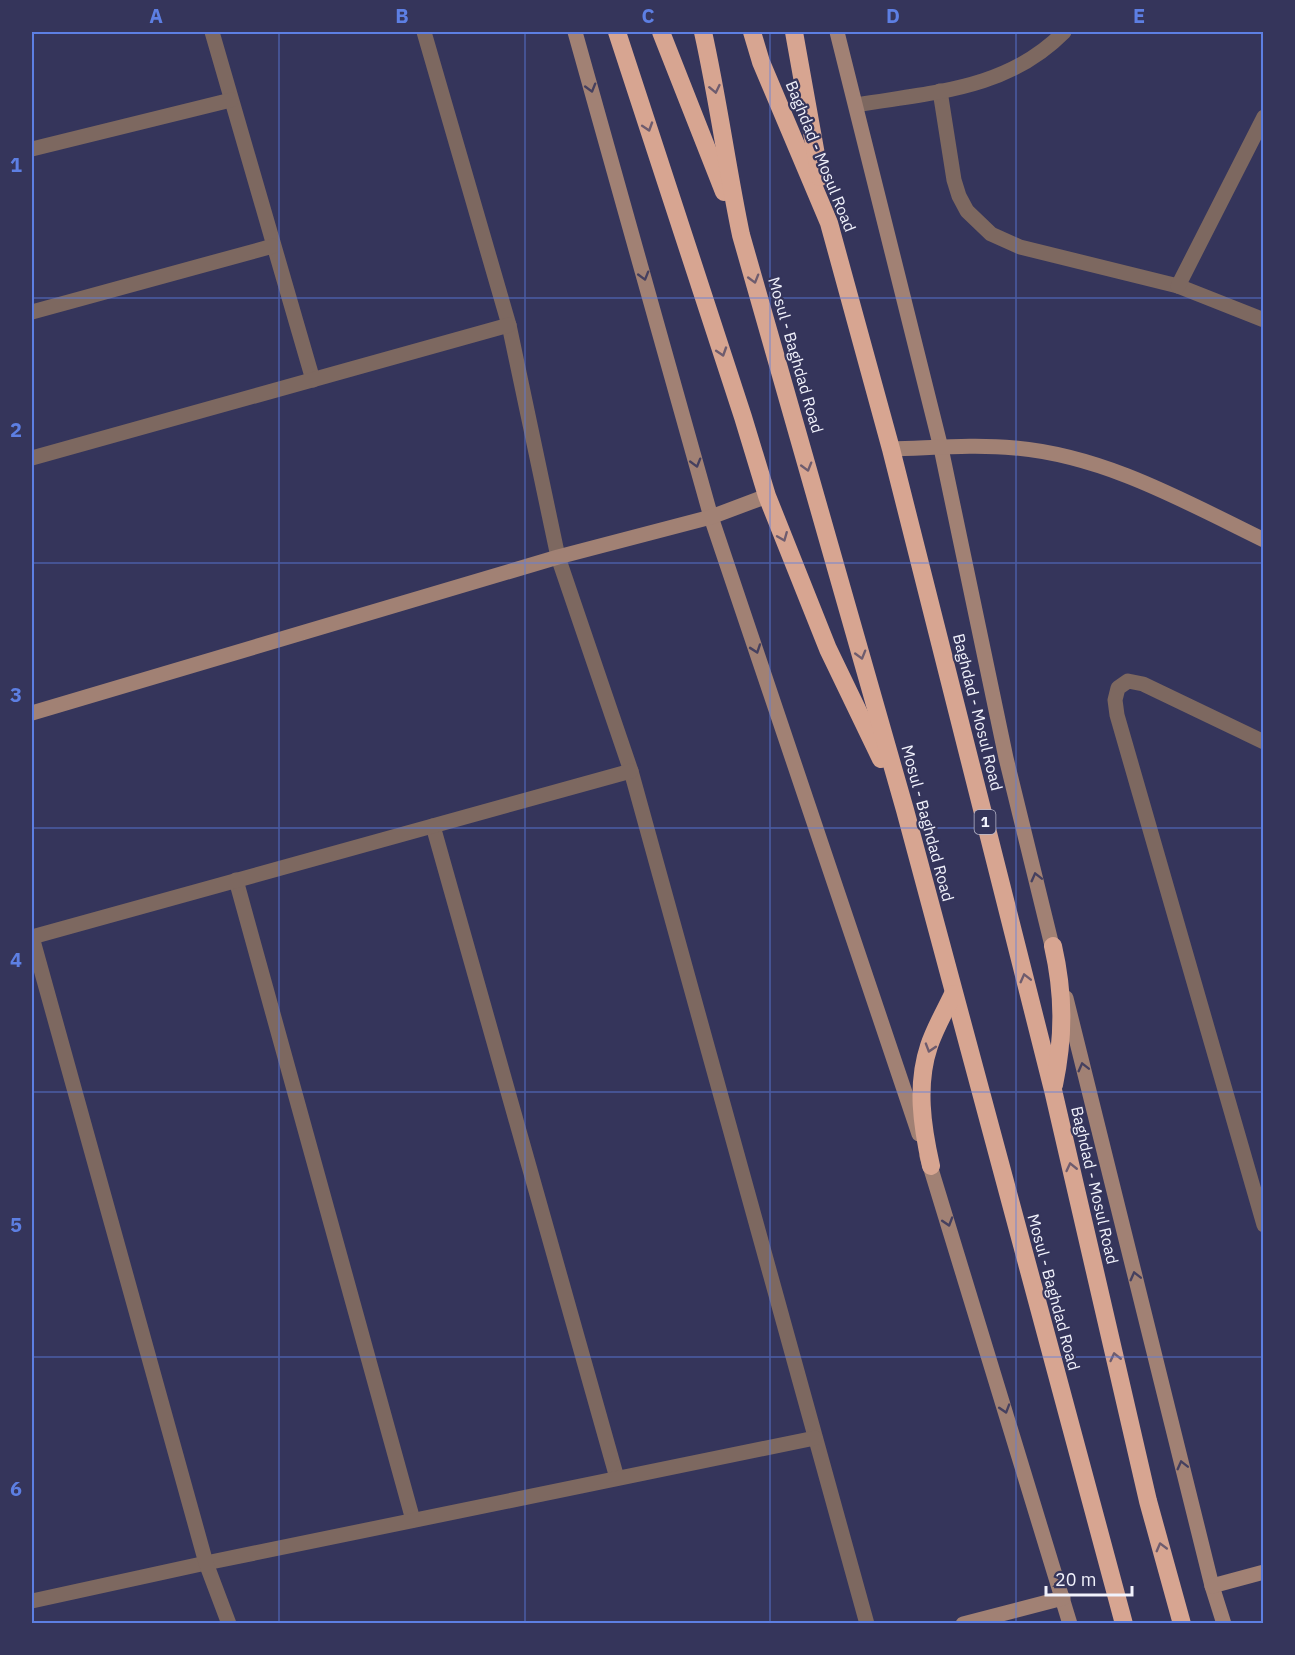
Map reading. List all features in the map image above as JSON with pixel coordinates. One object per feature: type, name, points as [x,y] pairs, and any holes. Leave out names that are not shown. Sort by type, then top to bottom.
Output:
[{"type":"highway","points":[[617,32],[767,496],[828,649],[905,810]]},
{"type":"highway","points":[[662,32],[741,235]]},
{"type":"highway","name":"Mosul - Baghdad Road","points":[[703,32],[741,235],[905,810],[1124,1623]]},
{"type":"highway","name":"Baghdad - Mosul Road","points":[[752,32],[762,62],[829,223],[891,449],[1053,1090],[1148,1501],[1182,1623]]},
{"type":"highway","points":[[794,32],[829,223]]},
{"type":"highway","points":[[1053,946],[1059,974],[1062,1032],[1053,1090]]},
{"type":"highway","points":[[930,1166],[921,1108],[922,1076],[929,1045],[953,994]]},
{"type":"main road","points":[[575,32],[711,517],[930,1166],[1070,1623]]},
{"type":"main road","points":[[837,32],[941,448],[1006,758],[1212,1586],[1224,1623]]},
{"type":"main road","points":[[891,449],[978,446],[1015,448],[1087,461],[1122,473],[1263,540]]},
{"type":"main road","points":[[32,713],[558,557],[711,517],[767,496]]},
{"type":"main road","points":[[1212,1586],[1263,1572]]},
{"type":"main road","points":[[963,1623],[1063,1598]]},
{"type":"street","points":[[212,32],[313,380]]},
{"type":"street","points":[[424,32],[509,325],[558,557],[631,771],[867,1623]]},
{"type":"street","points":[[856,105],[973,85],[1016,69],[1035,58],[1064,32]]},
{"type":"street","points":[[940,91],[954,180],[959,196],[968,211],[991,234],[1020,247],[1178,286],[1263,320]]},
{"type":"street","points":[[32,149],[231,100]]},
{"type":"street","points":[[1178,286],[1263,117]]},
{"type":"street","points":[[32,312],[273,246]]},
{"type":"street","points":[[32,458],[509,325]]},
{"type":"street","points":[[1263,742],[1143,684],[1128,681],[1118,688],[1115,700],[1117,715],[1263,1225]]},
{"type":"street","points":[[229,1623],[206,1563],[32,937],[631,771]]},
{"type":"street","points":[[433,826],[617,1478]]},
{"type":"street","points":[[236,880],[413,1520]]},
{"type":"street","points":[[32,1601],[815,1437]]}]
